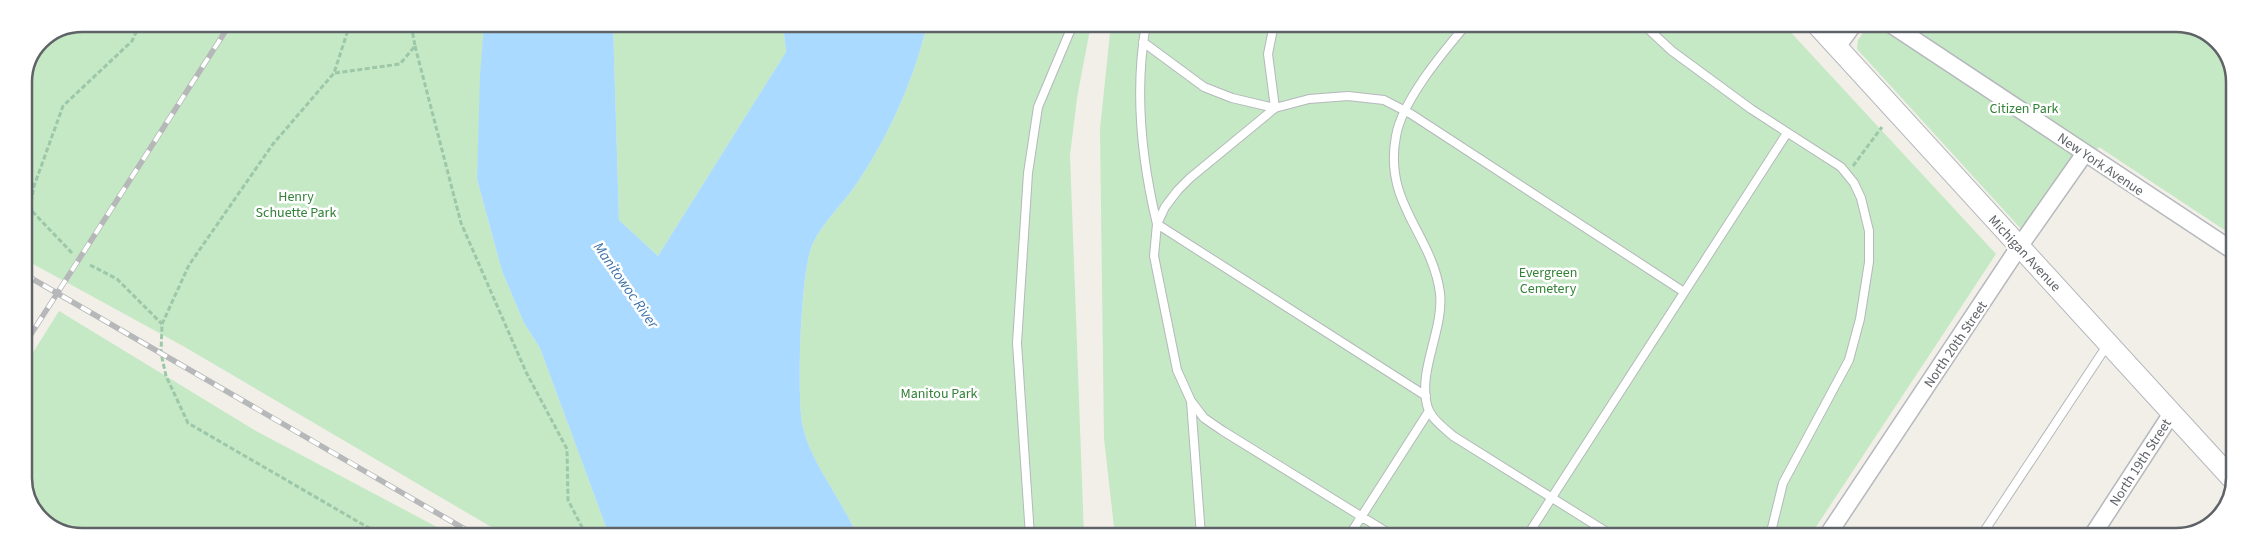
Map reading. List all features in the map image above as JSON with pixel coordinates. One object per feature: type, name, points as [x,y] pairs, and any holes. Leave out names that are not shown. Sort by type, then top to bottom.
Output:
[{"type":"street","name":"Michigan Avenue","points":[[1823,32],[2226,472]]},
{"type":"street","points":[[1837,48],[1848,32]]},
{"type":"street","name":"New York Avenue","points":[[1903,32],[2226,246]]},
{"type":"street","name":"North 20th Street","points":[[1832,528],[2019,247],[2085,153]]},
{"type":"street","name":"North 19th Street","points":[[2097,528],[2172,413]]},
{"type":"lane","points":[[1029,528],[1017,342],[1028,173],[1038,107],[1070,32]]},
{"type":"lane","points":[[1145,32],[1139,85],[1140,125],[1145,168],[1157,224],[1154,256],[1177,370],[1191,401],[1204,418],[1223,432],[1381,528]]},
{"type":"lane","points":[[1272,32],[1268,54],[1275,108]]},
{"type":"lane","points":[[1460,32],[1429,72],[1405,111],[1396,134],[1394,151],[1393,169],[1396,186],[1434,269],[1440,294],[1426,396],[1429,412],[1454,436],[1600,528]]},
{"type":"lane","points":[[1652,32],[1680,56],[1751,109],[1848,173],[1861,198],[1869,230],[1869,262],[1860,318],[1849,360],[1783,483],[1772,528]]},
{"type":"lane","points":[[1143,42],[1204,87],[1232,98],[1275,108]]},
{"type":"lane","points":[[1157,224],[1165,207],[1178,190],[1275,108],[1309,99],[1348,96],[1384,100],[1405,111],[1684,292]]},
{"type":"lane","points":[[1532,528],[1787,132]]},
{"type":"lane","points":[[1157,224],[1426,396]]},
{"type":"lane","points":[[1987,528],[2108,343]]},
{"type":"lane","points":[[1191,401],[1200,528]]},
{"type":"lane","points":[[1354,528],[1429,412]]},
{"type":"path","points":[[32,196],[34,186],[64,106],[132,41],[136,32]]},
{"type":"path","points":[[347,32],[334,73],[273,144],[189,265],[162,324],[161,353],[166,376],[188,423],[369,528]]},
{"type":"path","points":[[412,32],[461,223],[526,372],[567,449],[568,500],[582,528]]},
{"type":"path","points":[[334,73],[400,64],[415,46]]},
{"type":"path","points":[[1848,173],[1882,127]]},
{"type":"path","points":[[32,212],[72,253]]},
{"type":"path","points":[[90,265],[117,279],[162,324]]},
{"type":"green space","name":"Henry Schuette Park","points":[[82,32],[484,32],[477,179],[502,271],[524,323],[540,348],[606,528],[493,528],[183,346],[32,264],[32,82],[36,63],[47,47],[63,36]]},
{"type":"green space","points":[[613,32],[784,32],[786,52],[658,256],[619,220]]},
{"type":"green space","name":"Manitou Park","points":[[925,32],[1089,32],[1077,98],[1070,155],[1084,528],[854,528],[809,446],[802,423],[800,360],[802,304],[809,257],[817,235],[855,186],[889,128],[899,108]]},
{"type":"green space","name":"Evergreen Cemetery","points":[[1110,32],[1790,32],[1996,254],[1815,528],[1114,528],[1104,438],[1100,129]]},
{"type":"green space","name":"Citizen Park","points":[[1863,32],[2177,32],[2187,33],[2202,39],[2218,54],[2226,72],[2226,231],[2099,147],[2033,242],[1857,49],[1858,40]]},
{"type":"green space","points":[[59,311],[256,431],[439,528],[82,528],[63,524],[45,511],[36,497],[33,488],[33,353]]},
{"type":"water","name":"Manitowoc River","points":[[483,32],[613,32],[619,220],[658,256],[786,52],[784,32],[925,32],[915,66],[889,128],[855,186],[817,235],[809,257],[805,278],[800,360],[802,423],[814,457],[854,528],[606,528],[540,348],[524,323],[502,271],[477,179]]},
{"type":"railway","points":[[33,332],[225,32]]},
{"type":"railway","points":[[32,279],[463,528]]}]
